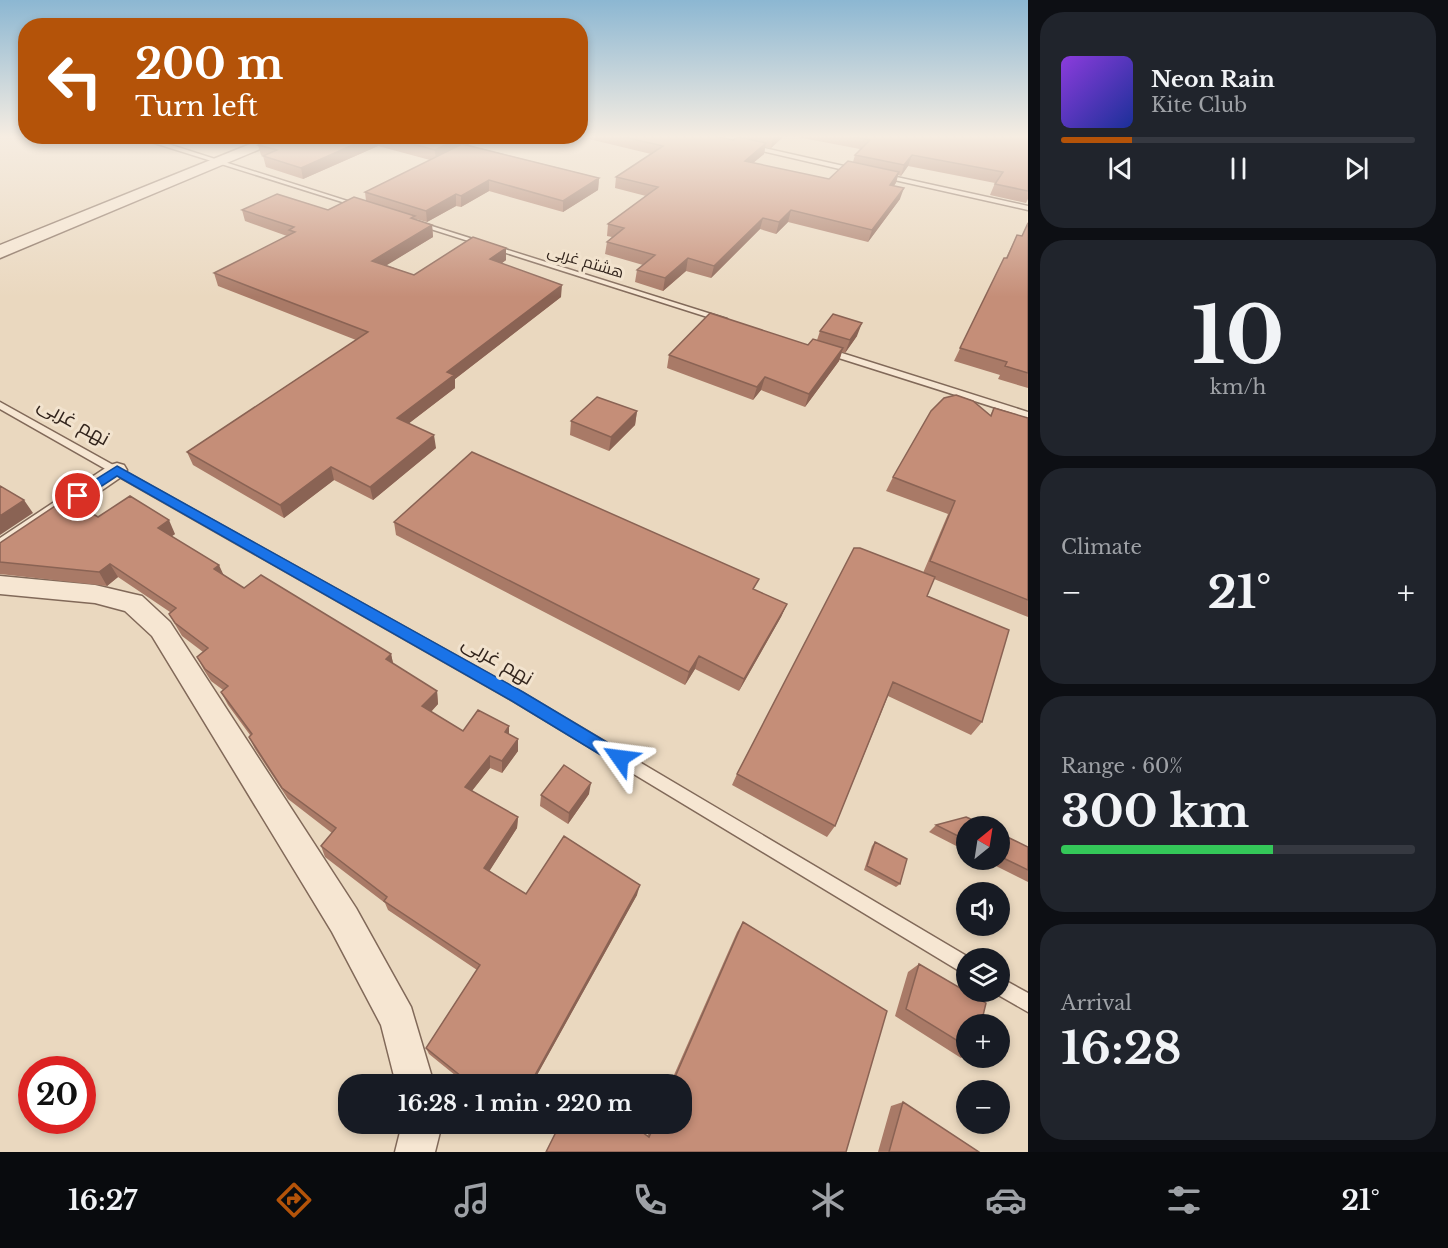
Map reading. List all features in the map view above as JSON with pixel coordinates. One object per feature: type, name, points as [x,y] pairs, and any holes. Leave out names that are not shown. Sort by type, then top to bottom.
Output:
[{"type":"street","points":[[0,244],[141,190]]},
{"type":"street","points":[[0,252],[148,190]]},
{"type":"street","points":[[0,549],[117,470]]},
{"type":"street","points":[[0,585],[95,594],[133,603],[161,629],[344,920],[398,1020],[412,1074]]},
{"type":"street","points":[[415,1152],[420,1134]]},
{"type":"lane","points":[[309,190],[374,210]]},
{"type":"lane","points":[[944,190],[1028,208]]},
{"type":"lane","name":"هشتم غربی","points":[[407,220],[731,322]]},
{"type":"lane","points":[[820,350],[1028,415]]},
{"type":"lane","name":"نهم غربی","points":[[0,405],[518,697],[956,960]]},
{"type":"lane","points":[[1010,992],[1028,1003]]},
{"type":"building","points":[[370,190],[472,190],[461,196],[456,194],[426,211],[365,192]]},
{"type":"building","points":[[523,190],[581,190],[563,201]]},
{"type":"building","points":[[654,190],[903,190],[872,230],[791,210],[779,222],[763,218],[714,266],[688,258],[665,278],[637,270],[655,255],[607,242],[624,228],[608,224]]},
{"type":"building","points":[[277,194],[328,210],[354,197],[415,216],[411,218],[432,225],[372,261],[414,275],[473,237],[506,248],[490,259],[562,285],[447,372],[454,375],[397,418],[434,435],[370,487],[331,467],[280,505],[187,452],[368,332],[214,273],[295,232],[289,230],[294,227],[242,210]]},
{"type":"building","points":[[1028,223],[1028,373],[1005,366],[1007,362],[960,348],[1004,258],[1007,258],[1017,235],[1022,236]]},
{"type":"building","points":[[710,313],[808,345],[813,339],[843,348],[809,394],[765,377],[757,387],[669,355]]},
{"type":"building","points":[[833,314],[862,323],[850,340],[820,331]]},
{"type":"building","points":[[956,395],[973,401],[991,416],[994,408],[1028,418],[1028,600],[930,561],[955,501],[893,477],[931,411],[944,398]]},
{"type":"building","points":[[597,397],[637,411],[611,437],[571,421]]},
{"type":"building","points":[[472,452],[759,579],[753,589],[787,604],[744,679],[699,656],[689,672],[394,522]]},
{"type":"building","points":[[0,486],[24,500],[0,516]]},
{"type":"building","points":[[130,496],[169,520],[158,528],[219,565],[214,569],[244,588],[261,575],[391,654],[386,659],[437,691],[422,706],[463,731],[478,710],[509,726],[505,732],[518,739],[502,761],[490,756],[465,787],[518,817],[484,868],[526,894],[564,836],[640,885],[536,1074],[458,1074],[426,1048],[480,965],[384,901],[387,897],[321,846],[336,828],[282,788],[249,737],[252,734],[221,692],[228,686],[205,669],[197,657],[208,648],[175,623],[169,614],[176,608],[110,564],[99,572],[0,562],[0,543],[67,498],[98,517]]},
{"type":"building","points":[[854,548],[860,548],[935,577],[927,596],[1009,630],[982,722],[893,682],[835,826],[737,774]]},
{"type":"building","points":[[564,765],[591,783],[569,813],[541,795]]},
{"type":"building","points":[[956,820],[956,835],[936,825]]},
{"type":"building","points":[[1010,838],[1028,847],[1028,870],[1010,861]]},
{"type":"building","points":[[875,842],[907,859],[900,884],[867,866]]},
{"type":"building","points":[[743,922],[887,1011],[846,1152],[546,1152],[555,1134],[645,1134],[649,1137],[650,1134],[692,1134],[692,1074],[676,1074]]},
{"type":"building","points":[[919,964],[956,986],[956,1002],[986,1003],[983,1014],[956,1014],[956,1040],[906,1009]]},
{"type":"building","points":[[903,1102],[979,1152],[889,1152]]},
{"type":"route","points":[[78,496],[117,470],[518,697],[620,758]]}]
